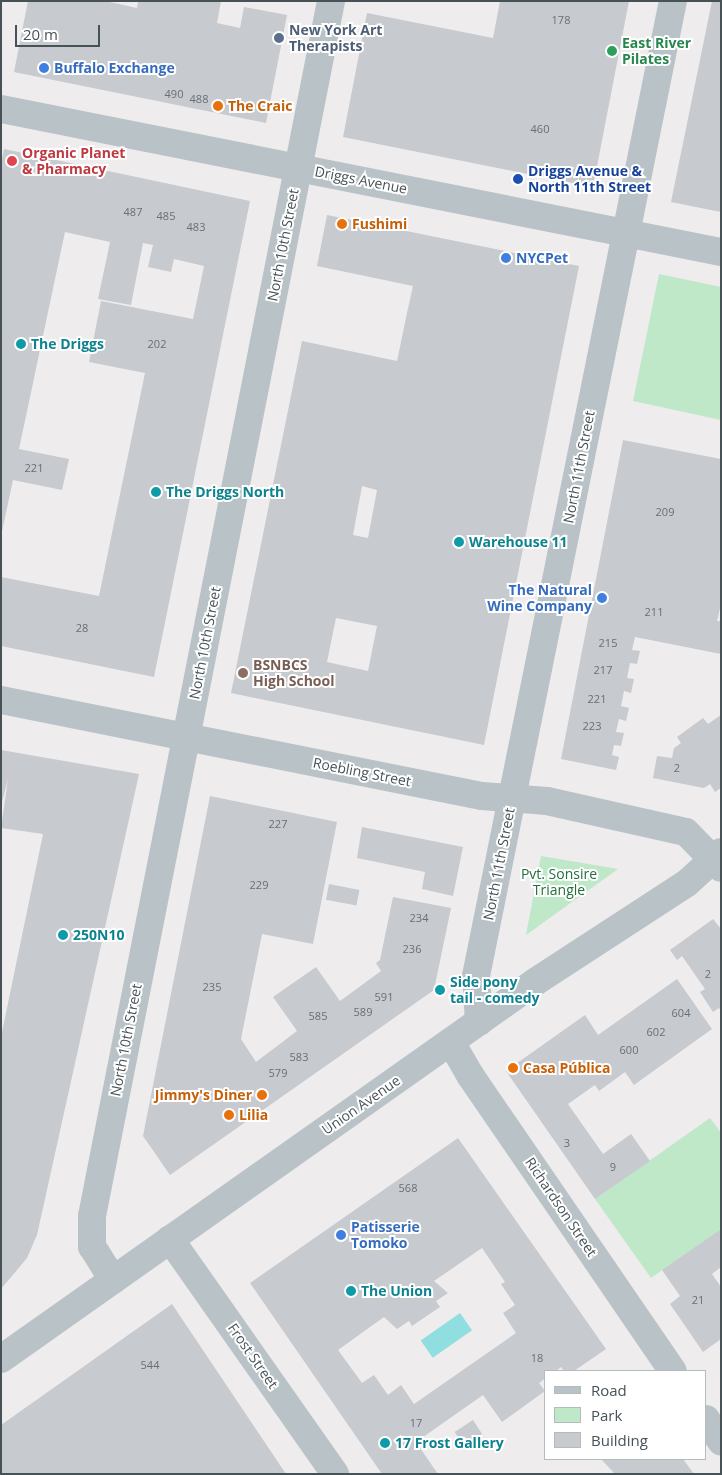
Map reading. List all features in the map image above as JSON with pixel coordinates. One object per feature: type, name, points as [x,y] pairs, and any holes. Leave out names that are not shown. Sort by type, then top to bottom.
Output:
[{"type":"street","name":"North 10th Street","points":[[113,1280],[92,1247],[92,1216],[331,1]]},
{"type":"street","name":"North 11th Street","points":[[479,1022],[476,976],[673,1]]},
{"type":"street","name":"Driggs Avenue","points":[[1,109],[721,252]]},
{"type":"street","name":"Roebling Street","points":[[1,700],[482,796],[547,801],[686,832],[718,860]]},
{"type":"street","name":"Union Avenue","points":[[1,1359],[170,1238],[479,1022],[687,883],[718,860]]},
{"type":"street","name":"Richardson Street","points":[[451,1042],[470,1076],[672,1370]]},
{"type":"street","name":"Frost Street","points":[[170,1238],[335,1474]]},
{"type":"street","points":[[707,1420],[721,1440]]},
{"type":"green space","points":[[659,274],[721,287],[721,420],[633,401]]},
{"type":"green space","name":"Pvt. Sonsire Triangle","points":[[541,856],[618,869],[526,935]]},
{"type":"green space","points":[[710,1118],[721,1133],[721,1229],[651,1278],[595,1199]]},
{"type":"water","points":[[460,1313],[472,1330],[433,1358],[421,1341]]},
{"type":"building","points":[[28,1],[105,1],[137,8],[138,1],[221,1],[217,23],[240,28],[244,7],[287,15],[266,123],[14,72]]},
{"type":"building","points":[[500,1],[629,1],[593,187],[343,137],[367,13],[493,38]]},
{"type":"building","points":[[712,1],[721,1],[721,212],[671,202]]},
{"type":"building","points":[[4,149],[250,201],[154,677],[1,646],[1,577],[99,596],[145,373],[89,362],[101,301],[193,319],[204,266],[174,259],[171,272],[148,267],[153,245],[143,243],[131,305],[98,299],[110,242],[65,232],[19,449],[69,459],[62,490],[13,480],[1,536],[1,163]]},
{"type":"building","points":[[327,215],[579,266],[484,745],[231,693],[302,341],[397,361],[413,286],[317,266]],"holes":[[[362,486],[377,490],[368,538],[353,535]],[[336,618],[377,626],[368,671],[327,662]]]},
{"type":"building","points":[[623,440],[721,459],[721,604],[717,621],[721,621],[721,654],[635,637],[632,650],[640,651],[637,664],[630,663],[627,678],[634,679],[631,693],[624,691],[621,706],[629,708],[626,721],[619,719],[616,732],[624,733],[621,746],[614,745],[612,755],[619,757],[616,770],[561,759]]},
{"type":"building","points":[[721,715],[721,788],[715,792],[710,784],[704,788],[653,778],[657,756],[672,758],[674,748],[681,743],[677,737],[703,718],[708,724]]},
{"type":"building","name":"250N10","points":[[1,750],[139,774],[37,1235],[27,1258],[1,1289],[1,1037],[43,834],[1,828],[8,779],[1,806]]},
{"type":"building","points":[[210,796],[337,822],[313,944],[262,934],[241,1039],[256,1062],[297,1031],[273,997],[316,967],[340,1001],[381,971],[376,963],[380,960],[393,897],[451,908],[434,990],[170,1175],[143,1136]]},
{"type":"building","points":[[362,827],[463,847],[453,896],[422,889],[425,872],[357,858]]},
{"type":"building","points":[[329,884],[359,890],[356,906],[326,900]]},
{"type":"building","points":[[713,919],[721,929],[721,1011],[719,1008],[713,1012],[700,992],[705,989],[682,956],[677,960],[670,950]]},
{"type":"building","points":[[677,979],[712,1029],[634,1085],[625,1072],[599,1091],[595,1085],[568,1104],[603,1154],[631,1134],[650,1161],[595,1199],[506,1071],[585,1015],[598,1035]]},
{"type":"building","name":"The Union","points":[[458,1138],[606,1349],[575,1370],[563,1370],[561,1367],[557,1370],[544,1370],[544,1379],[539,1383],[544,1392],[502,1422],[483,1395],[416,1442],[438,1474],[382,1474],[250,1283]],"holes":[[[482,1248],[505,1282],[501,1284],[515,1305],[503,1313],[516,1333],[414,1404],[401,1385],[388,1395],[374,1375],[362,1383],[338,1350],[384,1317],[397,1329],[409,1321],[412,1326],[440,1307],[436,1301],[448,1293],[434,1281]]]},
{"type":"building","points":[[721,1229],[721,1267],[712,1274],[721,1287],[721,1339],[703,1352],[670,1304],[680,1296],[662,1270]]},
{"type":"building","points":[[172,1304],[286,1474],[1,1474],[1,1425]]},
{"type":"building","points":[[473,1420],[482,1434],[464,1446],[455,1432]]},
{"type":"building","points":[[602,1460],[684,1460],[694,1474],[615,1474]]},
{"type":"place","name":"New York Art Therapists","points":[[279,38]]},
{"type":"place","name":"East River Pilates","points":[[612,51]]},
{"type":"place","name":"Buffalo Exchange","points":[[44,68]]},
{"type":"place","name":"The Craic","points":[[218,106]]},
{"type":"place","name":"Organic Planet & Pharmacy","points":[[12,161]]},
{"type":"place","name":"Driggs Avenue & North 11th Street","points":[[518,179]]},
{"type":"place","name":"Fushimi","points":[[342,224]]},
{"type":"place","name":"NYCPet","points":[[506,258]]},
{"type":"place","name":"The Driggs","points":[[21,344]]},
{"type":"place","name":"The Driggs North","points":[[156,492]]},
{"type":"place","name":"Warehouse 11","points":[[459,542]]},
{"type":"place","name":"The Natural Wine Company","points":[[602,598]]},
{"type":"place","name":"BSNBCS High School","points":[[243,673]]},
{"type":"place","name":"250N10","points":[[63,935]]},
{"type":"place","name":"Side pony tail - comedy","points":[[440,990]]},
{"type":"place","name":"Casa Pública","points":[[513,1068]]},
{"type":"place","name":"Jimmy's Diner","points":[[262,1095]]},
{"type":"place","name":"Lilia","points":[[229,1115]]},
{"type":"place","name":"Patisserie Tomoko","points":[[341,1235]]},
{"type":"place","name":"The Union","points":[[351,1291]]},
{"type":"place","name":"17 Frost Gallery","points":[[385,1443]]}]
